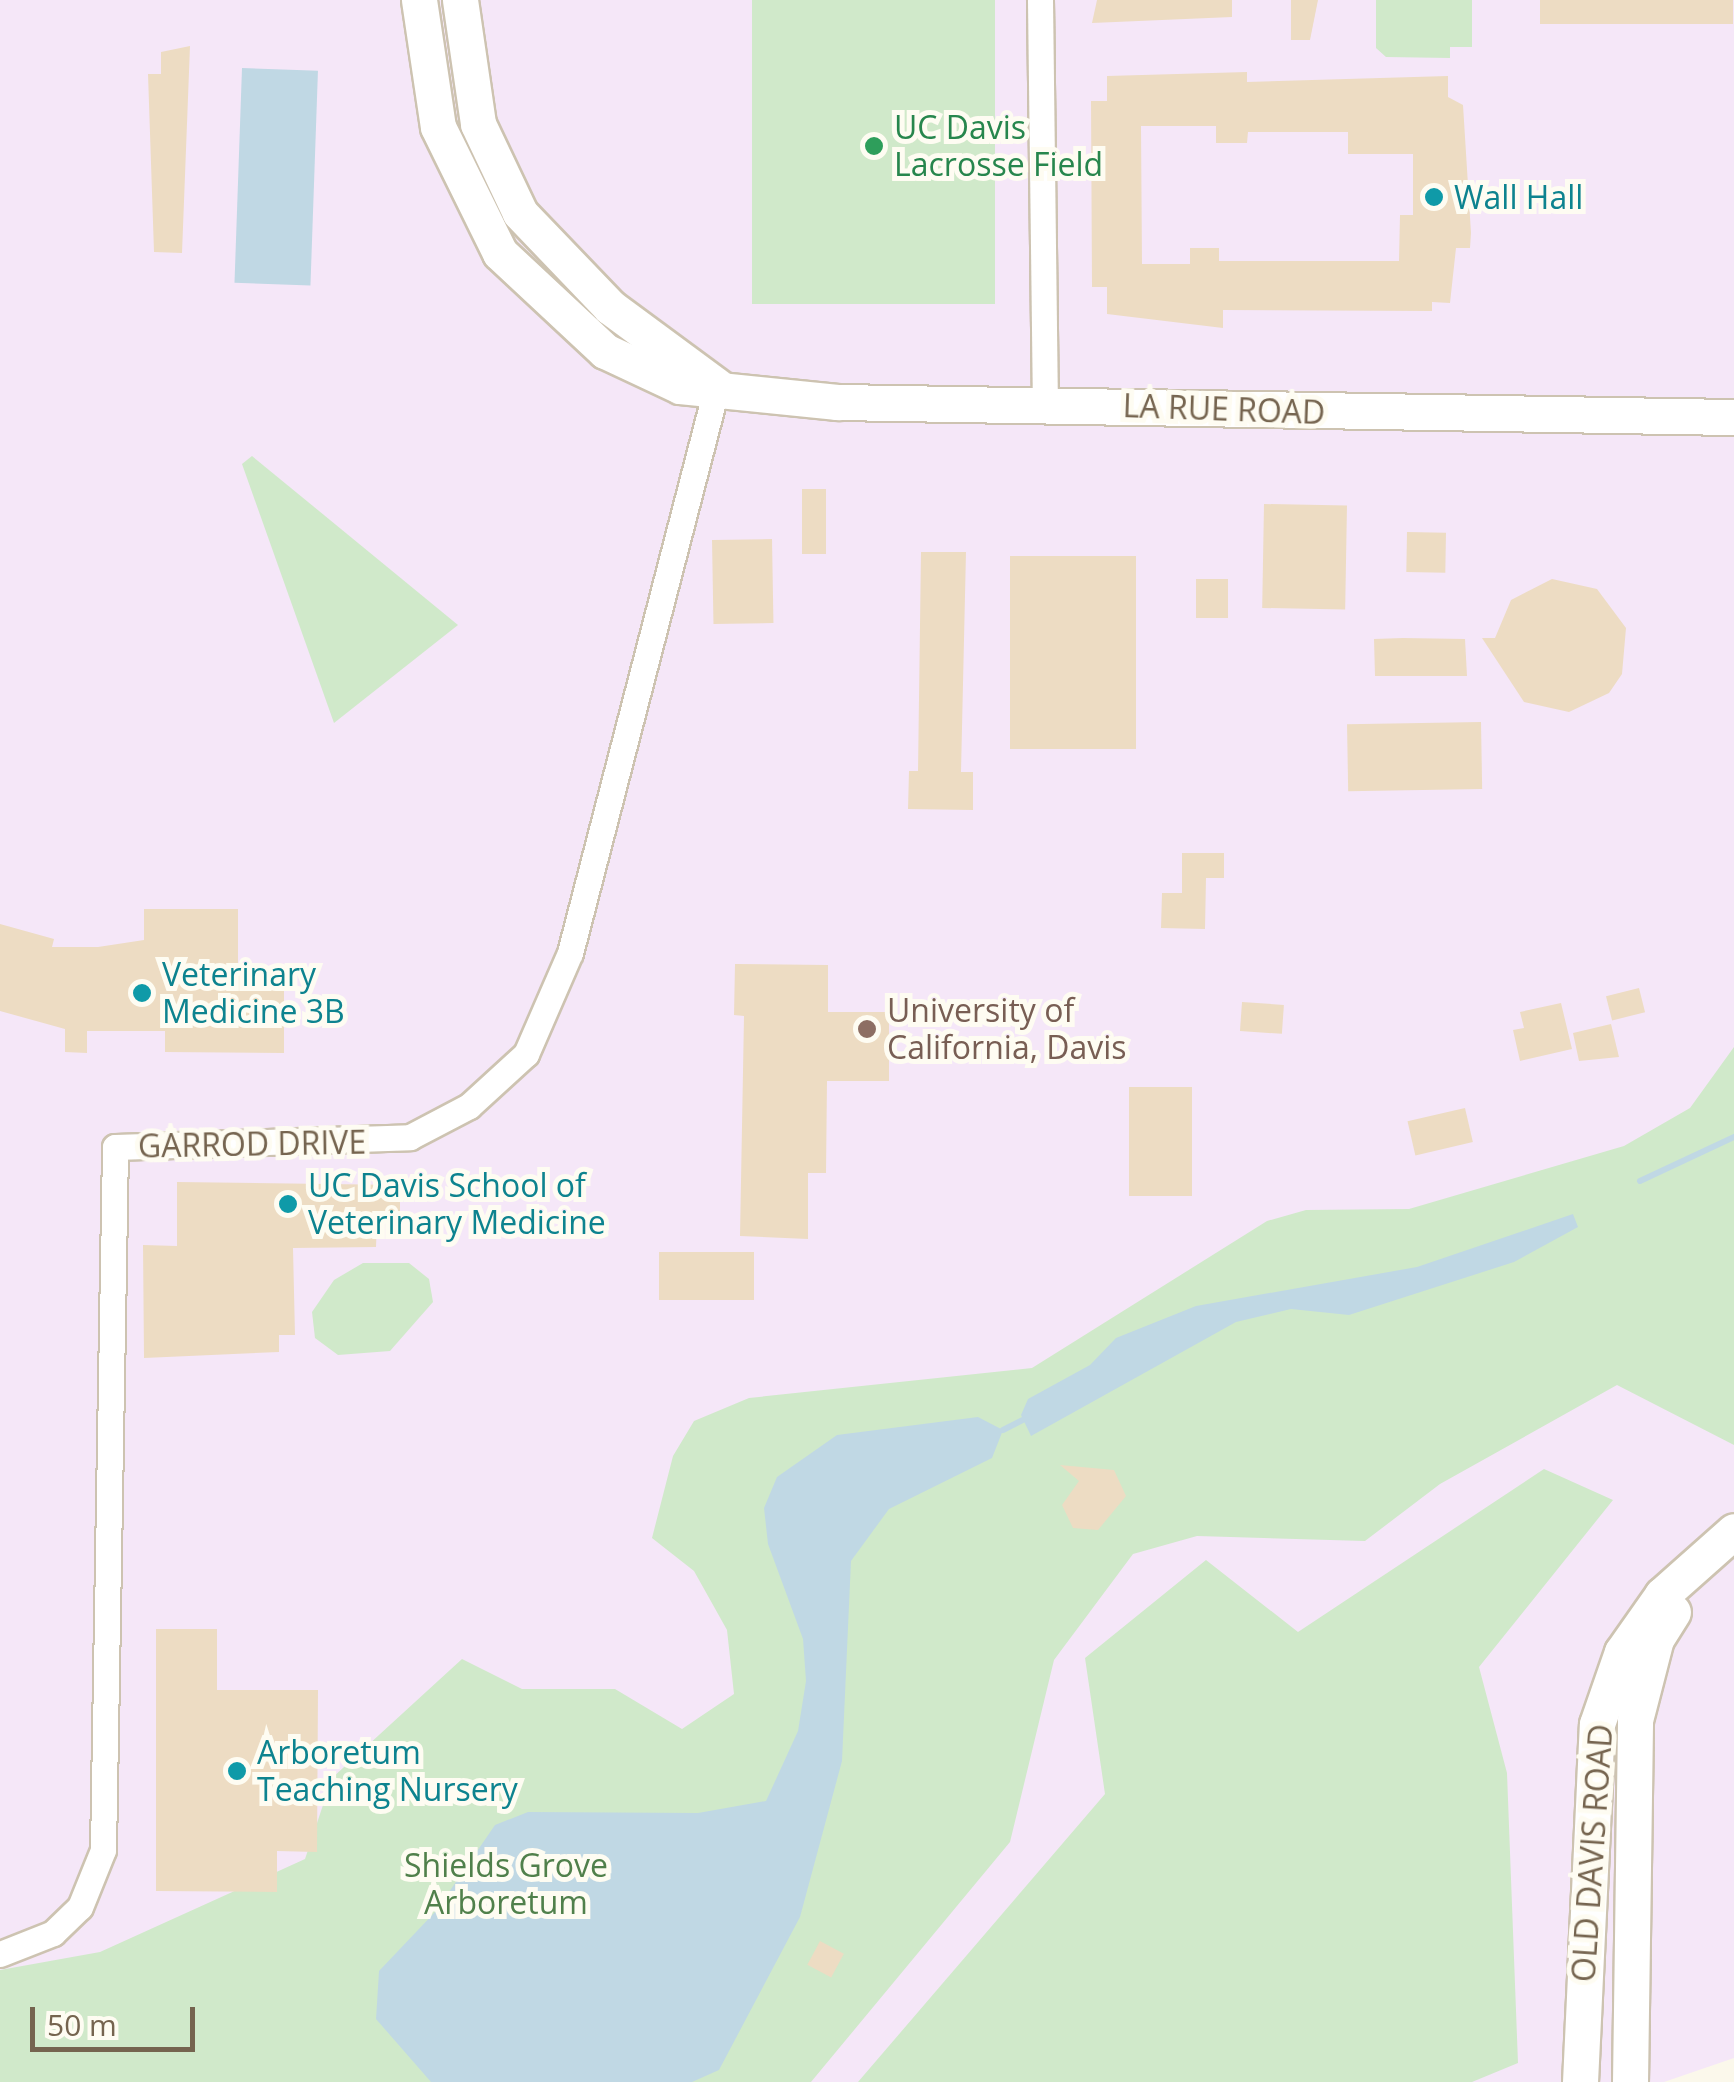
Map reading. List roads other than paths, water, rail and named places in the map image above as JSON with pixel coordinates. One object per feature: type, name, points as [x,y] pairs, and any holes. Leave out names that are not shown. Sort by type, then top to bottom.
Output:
[{"type":"street","name":"LA RUE ROAD","points":[[418,0],[438,128],[500,253],[604,351],[680,386],[716,386],[796,400],[1734,417]]},
{"type":"street","name":"LA RUE ROAD","points":[[460,0],[478,124],[520,213],[610,308],[716,386]]},
{"type":"street","points":[[1040,0],[1045,404]]},
{"type":"street","name":"GARROD DRIVE","points":[[0,1954],[53,1933],[80,1906],[106,1834],[115,1147],[410,1137],[469,1106],[526,1054],[570,953],[716,386]]},
{"type":"street","name":"OLD DAVIS ROAD","points":[[1580,2082],[1597,1724],[1622,1652],[1662,1595],[1725,1537]]},
{"type":"street","name":"OLD DAVIS ROAD","points":[[1630,2082],[1635,1720],[1656,1639],[1725,1537]]},
{"type":"water","points":[[242,68],[318,71],[310,286],[234,283]]},
{"type":"water","points":[[1573,1214],[1578,1227],[1514,1262],[1349,1315],[1291,1309],[1236,1322],[1031,1436],[1021,1415],[1028,1399],[1090,1365],[1116,1338],[1196,1306],[1417,1267]]},
{"type":"water","points":[[978,1417],[1003,1430],[992,1458],[889,1509],[851,1561],[842,1761],[800,1917],[719,2070],[692,2082],[431,2082],[376,2019],[379,1971],[436,1911],[495,1825],[528,1812],[698,1813],[766,1801],[798,1731],[806,1681],[803,1639],[768,1544],[764,1508],[777,1477],[837,1435]]},
{"type":"waterway","points":[[1640,1181],[1734,1137]]},
{"type":"waterway","points":[[1003,1430],[1029,1417]]},
{"type":"place","name":"UC Davis Lacrosse Field","points":[[874,146]]},
{"type":"place","name":"Wall Hall","points":[[1434,197]]},
{"type":"place","name":"Veterinary Medicine 3B","points":[[142,993]]},
{"type":"place","name":"University of California, Davis","points":[[867,1029]]},
{"type":"place","name":"UC Davis School of Veterinary Medicine","points":[[288,1204]]},
{"type":"place","name":"Arboretum Teaching Nursery","points":[[237,1771]]},
{"type":"park label","name":"Shields Grove Arboretum","points":[[506,1884]]}]
